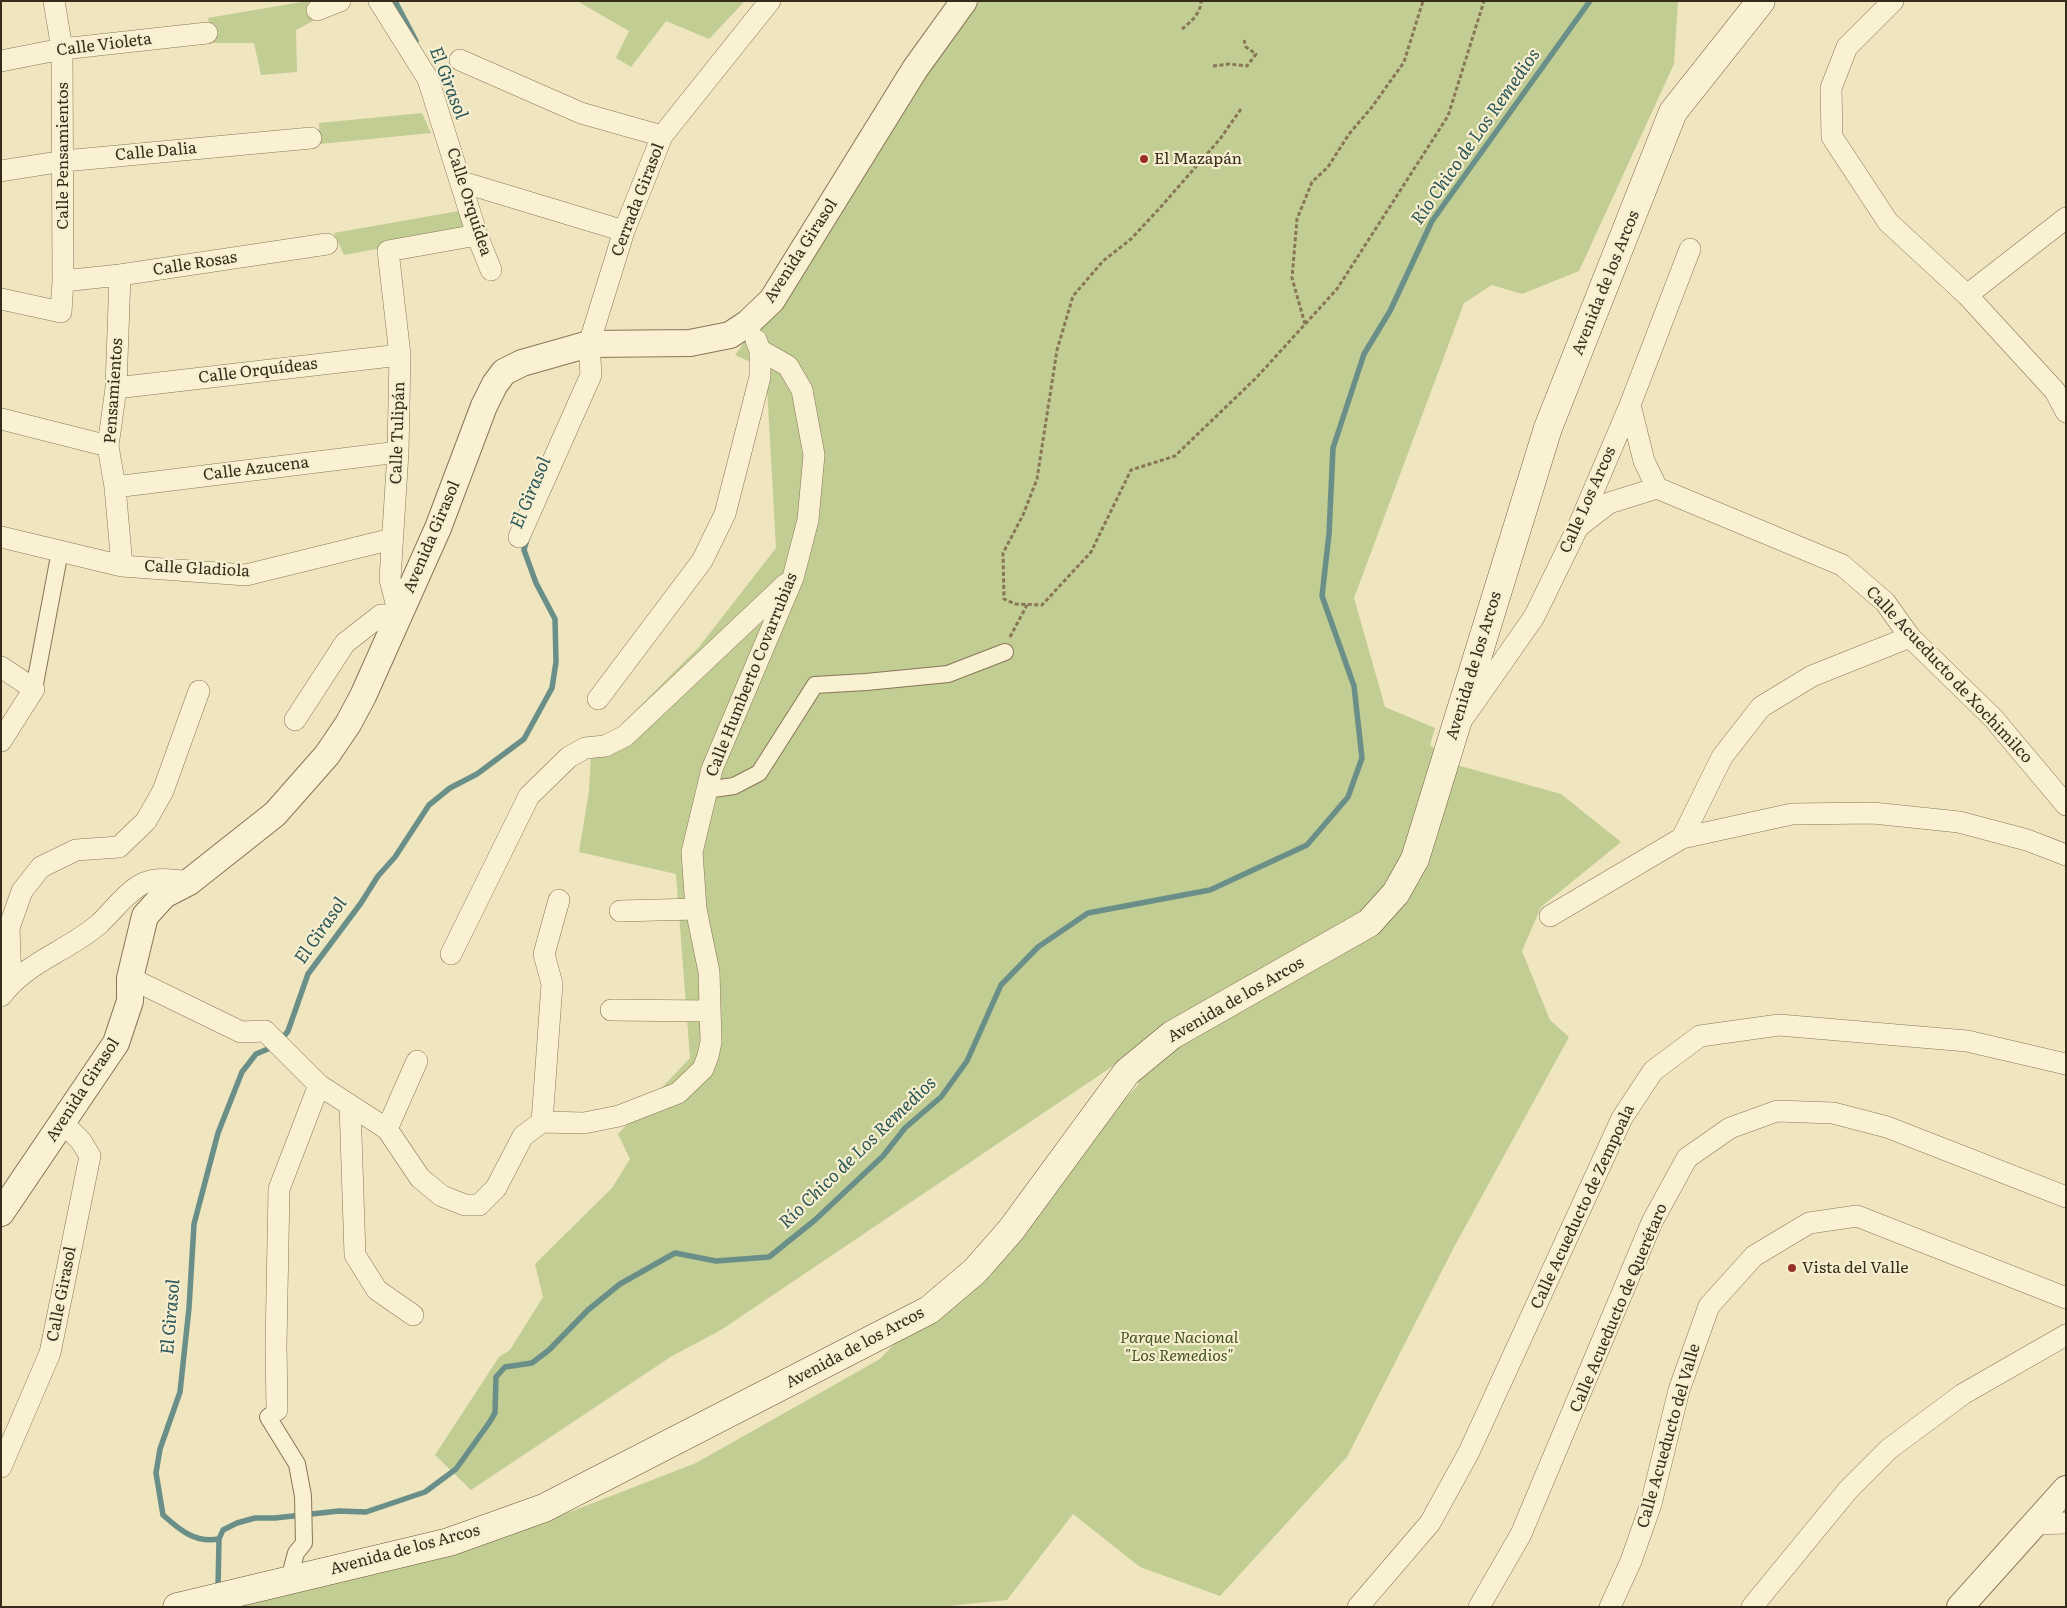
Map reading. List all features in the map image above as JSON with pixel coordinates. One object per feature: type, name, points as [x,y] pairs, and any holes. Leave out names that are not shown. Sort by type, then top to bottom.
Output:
[{"type":"main road","name":"Avenida de los Arcos","points":[[177,1607],[254,1587],[449,1542],[544,1508],[929,1310],[975,1270],[1011,1230],[1127,1072],[1172,1035],[1369,923],[1396,893],[1415,859],[1452,733],[1548,428],[1673,112],[1761,1]]},
{"type":"street","points":[[317,10],[340,1]]},
{"type":"street","name":"Calle Orquídea","points":[[380,1],[428,79],[463,182],[477,235],[491,270]]},
{"type":"street","name":"Cerrada Girasol","points":[[588,344],[624,231],[662,136],[770,1]]},
{"type":"street","name":"Avenida Girasol","points":[[1,1213],[116,1043],[130,1001],[130,978],[145,916],[164,895],[189,882],[275,814],[327,755],[364,696],[438,528],[484,406],[495,384],[504,372],[522,363],[588,344],[690,343],[730,336],[748,323],[772,300],[914,69],[964,1]]},
{"type":"street","points":[[1893,1],[1848,47],[1831,88],[1832,137],[1888,222],[1967,295],[2055,391],[2066,412]]},
{"type":"street","name":"Calle Pensamientos","points":[[1,299],[61,312],[64,161],[62,49],[56,8]]},
{"type":"street","name":"Calle Violeta","points":[[1,61],[62,49],[207,33]]},
{"type":"street","points":[[460,60],[581,113],[662,136]]},
{"type":"street","name":"Calle Dalia","points":[[1,171],[64,161],[311,138]]},
{"type":"street","points":[[463,182],[624,231]]},
{"type":"street","points":[[1967,295],[2066,218]]},
{"type":"street","name":"Calle Tulipán","points":[[400,615],[390,579],[398,452],[400,354],[388,250],[477,235]]},
{"type":"street","name":"Calle Rosas","points":[[63,281],[120,276],[327,244]]},
{"type":"street","name":"Calle Los Arcos","points":[[1452,733],[1534,617],[1578,527],[1630,405],[1690,249]]},
{"type":"street","name":"Pensamientos","points":[[120,276],[116,388],[108,446],[115,486],[122,566]]},
{"type":"street","points":[[598,699],[702,560],[724,514],[760,377],[760,350],[748,323]]},
{"type":"street","points":[[520,536],[591,375],[588,344]]},
{"type":"street","name":"Calle Humberto Covarrubias","points":[[542,1122],[584,1124],[619,1116],[678,1093],[703,1069],[708,1056],[711,1042],[709,972],[696,909],[692,852],[712,769],[793,578],[808,520],[814,455],[802,390],[788,366],[760,350]]},
{"type":"street","name":"Calle Orquídeas","points":[[116,388],[400,354]]},
{"type":"street","points":[[1578,527],[1609,503],[1657,488],[1644,461],[1630,405]]},
{"type":"street","points":[[1,419],[108,446]]},
{"type":"street","name":"Calle Azucena","points":[[115,486],[398,452]]},
{"type":"street","name":"Calle Acueducto de Xochimilco","points":[[1657,488],[1842,565],[1886,602],[1910,637],[1993,718],[2066,805]]},
{"type":"street","name":"Calle Gladiola","points":[[1,537],[122,566],[246,575],[392,539]]},
{"type":"street","points":[[1,741],[34,689],[60,551]]},
{"type":"street","points":[[451,954],[529,796],[569,756],[585,748],[605,746],[625,736],[793,578]]},
{"type":"street","points":[[295,720],[345,643],[381,614],[400,615]]},
{"type":"street","points":[[1682,838],[1722,757],[1761,707],[1812,676],[1910,637]]},
{"type":"street","points":[[706,790],[734,786],[759,773],[815,685],[948,674],[1005,652]]},
{"type":"street","points":[[1,667],[34,689]]},
{"type":"street","points":[[6,989],[9,928],[22,891],[42,867],[76,850],[119,847],[146,821],[163,791],[199,691]]},
{"type":"street","points":[[1550,916],[1682,838],[1792,814],[1873,813],[1959,822],[2027,840],[2066,855]]},
{"type":"street","points":[[6,989],[30,968],[61,952],[98,925],[142,884],[158,878],[189,882]]},
{"type":"street","points":[[130,978],[240,1032],[265,1031],[319,1085],[387,1129],[420,1178],[442,1196],[465,1205],[479,1205],[496,1188],[523,1136],[542,1122],[552,984],[544,954],[558,900]]},
{"type":"street","points":[[620,911],[696,909]]},
{"type":"street","points":[[611,1010],[710,1011]]},
{"type":"street","name":"Calle Acueducto de Zempoala","points":[[1358,1607],[1430,1523],[1470,1452],[1622,1118],[1653,1071],[1700,1036],[1779,1026],[1968,1042],[2066,1064]]},
{"type":"street","points":[[387,1129],[417,1061]]},
{"type":"street","points":[[289,1579],[296,1554],[304,1543],[304,1503],[297,1464],[268,1417],[277,1410],[276,1345],[279,1189],[319,1085]]},
{"type":"street","points":[[350,1104],[356,1255],[377,1290],[413,1315]]},
{"type":"street","name":"Calle Acueducto de Querétaro","points":[[1478,1607],[1522,1534],[1652,1222],[1687,1158],[1730,1128],[1777,1111],[1833,1113],[1886,1127],[2066,1197]]},
{"type":"street","name":"Calle Girasol","points":[[1,1467],[50,1353],[90,1156],[81,1141],[63,1123]]},
{"type":"street","name":"Calle Acueducto del Valle","points":[[1610,1607],[1631,1561],[1651,1504],[1679,1390],[1709,1306],[1754,1256],[1809,1222],[1857,1216],[2066,1298]]},
{"type":"street","points":[[1752,1607],[1848,1490],[1889,1449],[1963,1394],[2066,1335]]},
{"type":"street","points":[[1960,1607],[2066,1489]]},
{"type":"street","points":[[2033,1524],[2066,1523]]},
{"type":"path","points":[[1182,28],[1194,17],[1201,7],[1201,1]]},
{"type":"path","points":[[1305,324],[1292,278],[1297,220],[1312,182],[1328,168],[1350,134],[1404,62],[1423,1]]},
{"type":"path","points":[[1242,109],[1220,139],[1159,209],[1131,239],[1102,261],[1073,296],[1057,350],[1037,479],[1023,515],[1002,553],[1004,599],[1015,604],[1042,605],[1090,552],[1131,470],[1175,456],[1257,377],[1337,288],[1448,116],[1484,1]]},
{"type":"path","points":[[1213,66],[1246,66],[1256,54],[1246,47],[1244,40]]},
{"type":"path","points":[[1005,652],[1027,604]]},
{"type":"green space","points":[[307,1],[315,20],[296,30],[297,72],[261,75],[254,43],[214,43],[208,18]]},
{"type":"green space","points":[[577,1],[745,1],[709,39],[666,21],[631,67],[616,58],[629,31]]},
{"type":"green space","name":"Parque Nacional \"Los Remedios\"","points":[[976,1],[1678,1],[1674,64],[1579,271],[1522,294],[1492,285],[1464,303],[1354,598],[1385,707],[1435,728],[1430,745],[1453,764],[1561,794],[1621,842],[1541,907],[1522,951],[1550,1020],[1569,1037],[1453,1249],[1347,1457],[1220,1596],[1140,1567],[1073,1514],[1007,1600],[938,1607],[227,1607],[503,1538],[696,1463],[880,1359],[1139,1084],[1119,1062],[721,1330],[672,1356],[471,1490],[435,1455],[499,1357],[510,1350],[543,1297],[535,1264],[612,1188],[630,1159],[618,1134],[690,1058],[676,874],[579,852],[589,791],[591,755],[699,647],[776,548],[766,369],[735,355],[792,276]]},
{"type":"green space","points":[[422,113],[431,133],[320,144],[319,123]]},
{"type":"green space","points":[[459,211],[466,232],[344,255],[334,233]]},
{"type":"waterway","name":"El Girasol","points":[[395,1],[416,41]]},
{"type":"waterway","name":"Río Chico de Los Remedios","points":[[218,1589],[219,1539],[223,1530],[237,1523],[255,1518],[275,1518],[339,1511],[366,1512],[425,1492],[456,1469],[495,1413],[496,1377],[505,1367],[532,1363],[549,1350],[588,1310],[620,1284],[675,1253],[716,1261],[769,1257],[815,1220],[883,1156],[905,1128],[941,1097],[967,1061],[1001,985],[1038,947],[1088,913],[1210,890],[1307,845],[1348,797],[1362,758],[1354,686],[1322,596],[1329,534],[1333,448],[1364,354],[1390,311],[1432,221],[1590,1]]},
{"type":"waterway","name":"El Girasol","points":[[281,1040],[288,1031],[308,974],[361,903],[378,876],[395,857],[429,805],[450,788],[477,774],[524,739],[552,688],[556,662],[555,619],[536,583],[524,550],[527,539]]},
{"type":"waterway","name":"El Girasol","points":[[219,1539],[210,1540],[195,1537],[176,1526],[163,1515],[156,1473],[160,1449],[180,1392],[189,1308],[194,1224],[218,1133],[242,1072],[256,1054],[275,1046]]},
{"type":"place","name":"El Mazapán","points":[[1144,159]]},
{"type":"place","name":"Vista del Valle","points":[[1792,1268]]}]
